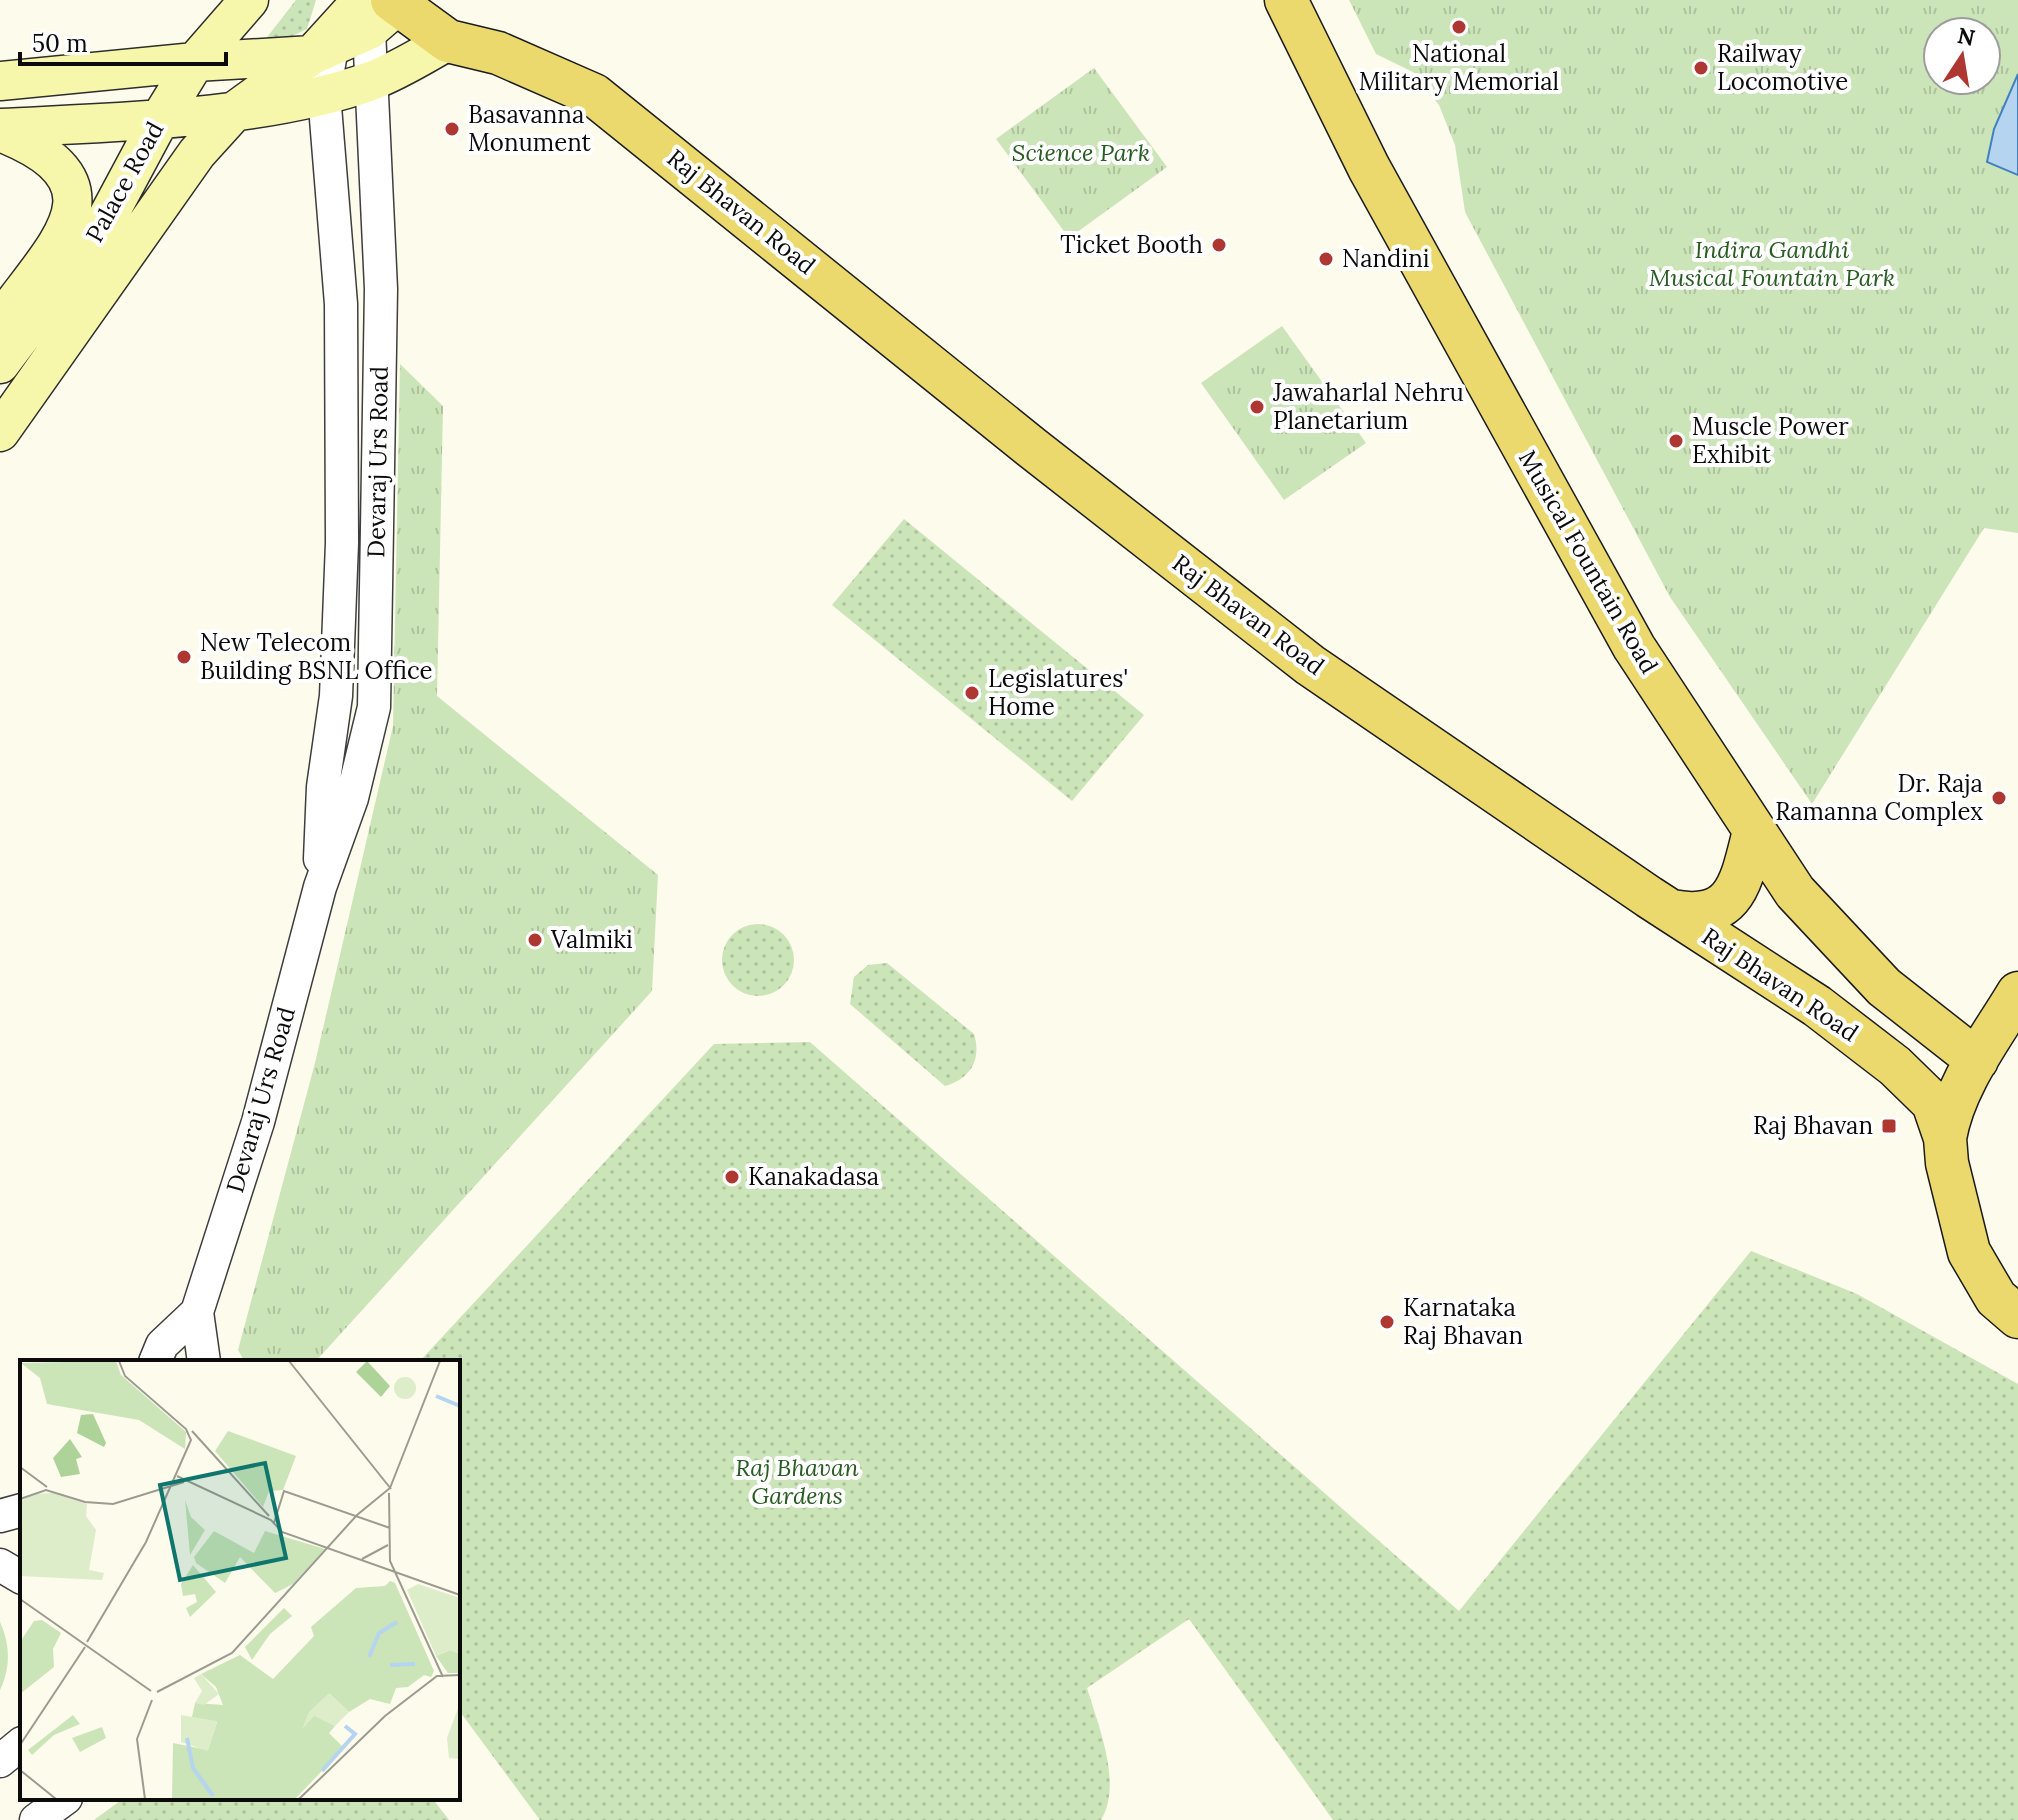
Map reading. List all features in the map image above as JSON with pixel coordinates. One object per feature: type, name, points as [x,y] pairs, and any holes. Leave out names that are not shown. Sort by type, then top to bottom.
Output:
[{"type":"main road","name":"Palace Road","points":[[0,364],[99,233],[160,119],[195,62],[249,0]]},
{"type":"main road","name":"Musical Fountain Road","points":[[1286,0],[1369,168],[1634,647],[1795,892],[1884,987],[1977,1060]]},
{"type":"main road","name":"Palace Road","points":[[0,432],[179,177],[236,110],[380,9]]},
{"type":"main road","points":[[380,9],[448,41]]},
{"type":"main road","points":[[0,130],[160,119],[236,110],[324,94],[372,81],[448,41]]},
{"type":"main road","name":"Raj Bhavan Road","points":[[448,41],[498,53],[594,95],[1031,447],[1310,665],[1671,911],[1817,1006],[1895,1066],[1933,1103],[1945,1138],[1947,1163],[1969,1252],[1996,1298],[2018,1317]]},
{"type":"main road","points":[[0,81],[322,51]]},
{"type":"main road","name":"Palace Road","points":[[0,130],[38,148],[68,179],[75,195],[67,228],[0,322]]},
{"type":"main road","points":[[1671,911],[1693,916],[1708,914],[1733,896],[1754,831]]},
{"type":"main road","points":[[1945,1138],[1948,1117],[1977,1060],[2018,993]]},
{"type":"street","name":"Devaraj Urs Road","points":[[204,1360],[197,1312],[258,1122],[320,887],[352,798],[374,707],[381,289],[372,81],[380,9]]},
{"type":"street","name":"Devaraj Urs Road","points":[[320,887],[323,787],[336,696],[342,543],[341,304],[322,51]]},
{"type":"street","name":"Devaraj Urs Road","points":[[156,1360],[162,1345],[197,1312]]},
{"type":"street","points":[[0,1516],[20,1511]]},
{"type":"street","points":[[0,1565],[20,1577]]},
{"type":"street","points":[[0,1761],[20,1745]]},
{"type":"street","points":[[36,1820],[63,1800]]},
{"type":"green space","points":[[296,0],[316,0],[307,29],[254,54]]},
{"type":"green space","name":"Indira Gandhi Musical Fountain Park","points":[[1349,0],[2018,0],[2018,533],[1984,528],[1812,804],[1670,597],[1465,212],[1455,145],[1439,105],[1413,72],[1376,54]]},
{"type":"green space","name":"Science Park","points":[[1094,68],[1167,167],[1069,238],[996,139]]},
{"type":"green space","points":[[1282,326],[1366,443],[1284,500],[1201,383]]},
{"type":"green space","points":[[400,364],[443,406],[437,696],[658,875],[652,991],[317,1360],[244,1360],[238,1350],[315,1063],[393,726]]},
{"type":"green space","points":[[904,519],[1144,715],[1072,801],[832,605]]},
{"type":"green space","points":[[765,924],[784,934],[792,946],[792,974],[784,986],[772,994],[751,996],[732,986],[724,974],[722,953],[732,934],[744,926]]},
{"type":"green space","points":[[887,963],[974,1034],[975,1060],[961,1079],[945,1086],[850,1004],[854,977],[868,965]]},
{"type":"green space","name":"Raj Bhavan Gardens","points":[[810,1042],[1459,1611],[1751,1251],[1857,1294],[2018,1384],[2018,1820],[1333,1820],[1189,1619],[1087,1688],[1109,1772],[1110,1789],[1101,1820],[540,1820],[460,1712],[460,1360],[421,1360],[714,1044]]},
{"type":"green space","points":[[0,1622],[8,1656],[0,1690]]},
{"type":"green space","points":[[121,1800],[434,1800],[449,1820],[94,1820]]},
{"type":"water","points":[[2018,74],[2018,175],[1987,162],[1994,129]]},
{"type":"place","name":"National Military Memorial","points":[[1459,27]]},
{"type":"place","name":"Railway Locomotive","points":[[1701,68]]},
{"type":"place","name":"Basavanna Monument","points":[[452,129]]},
{"type":"place","name":"Ticket Booth","points":[[1219,245]]},
{"type":"place","name":"Nandini","points":[[1326,259]]},
{"type":"place","name":"Jawaharlal Nehru Planetarium","points":[[1257,407]]},
{"type":"place","name":"Muscle Power Exhibit","points":[[1676,441]]},
{"type":"place","name":"New Telecom Building BSNL Office","points":[[184,657]]},
{"type":"place","name":"Legislatures' Home","points":[[972,693]]},
{"type":"place","name":"Dr. Raja Ramanna Complex","points":[[1999,798]]},
{"type":"place","name":"Valmiki","points":[[535,940]]},
{"type":"place","name":"Raj Bhavan","points":[[1889,1126]]},
{"type":"place","name":"Kanakadasa","points":[[732,1177]]},
{"type":"place","name":"Karnataka Raj Bhavan","points":[[1387,1322]]}]
